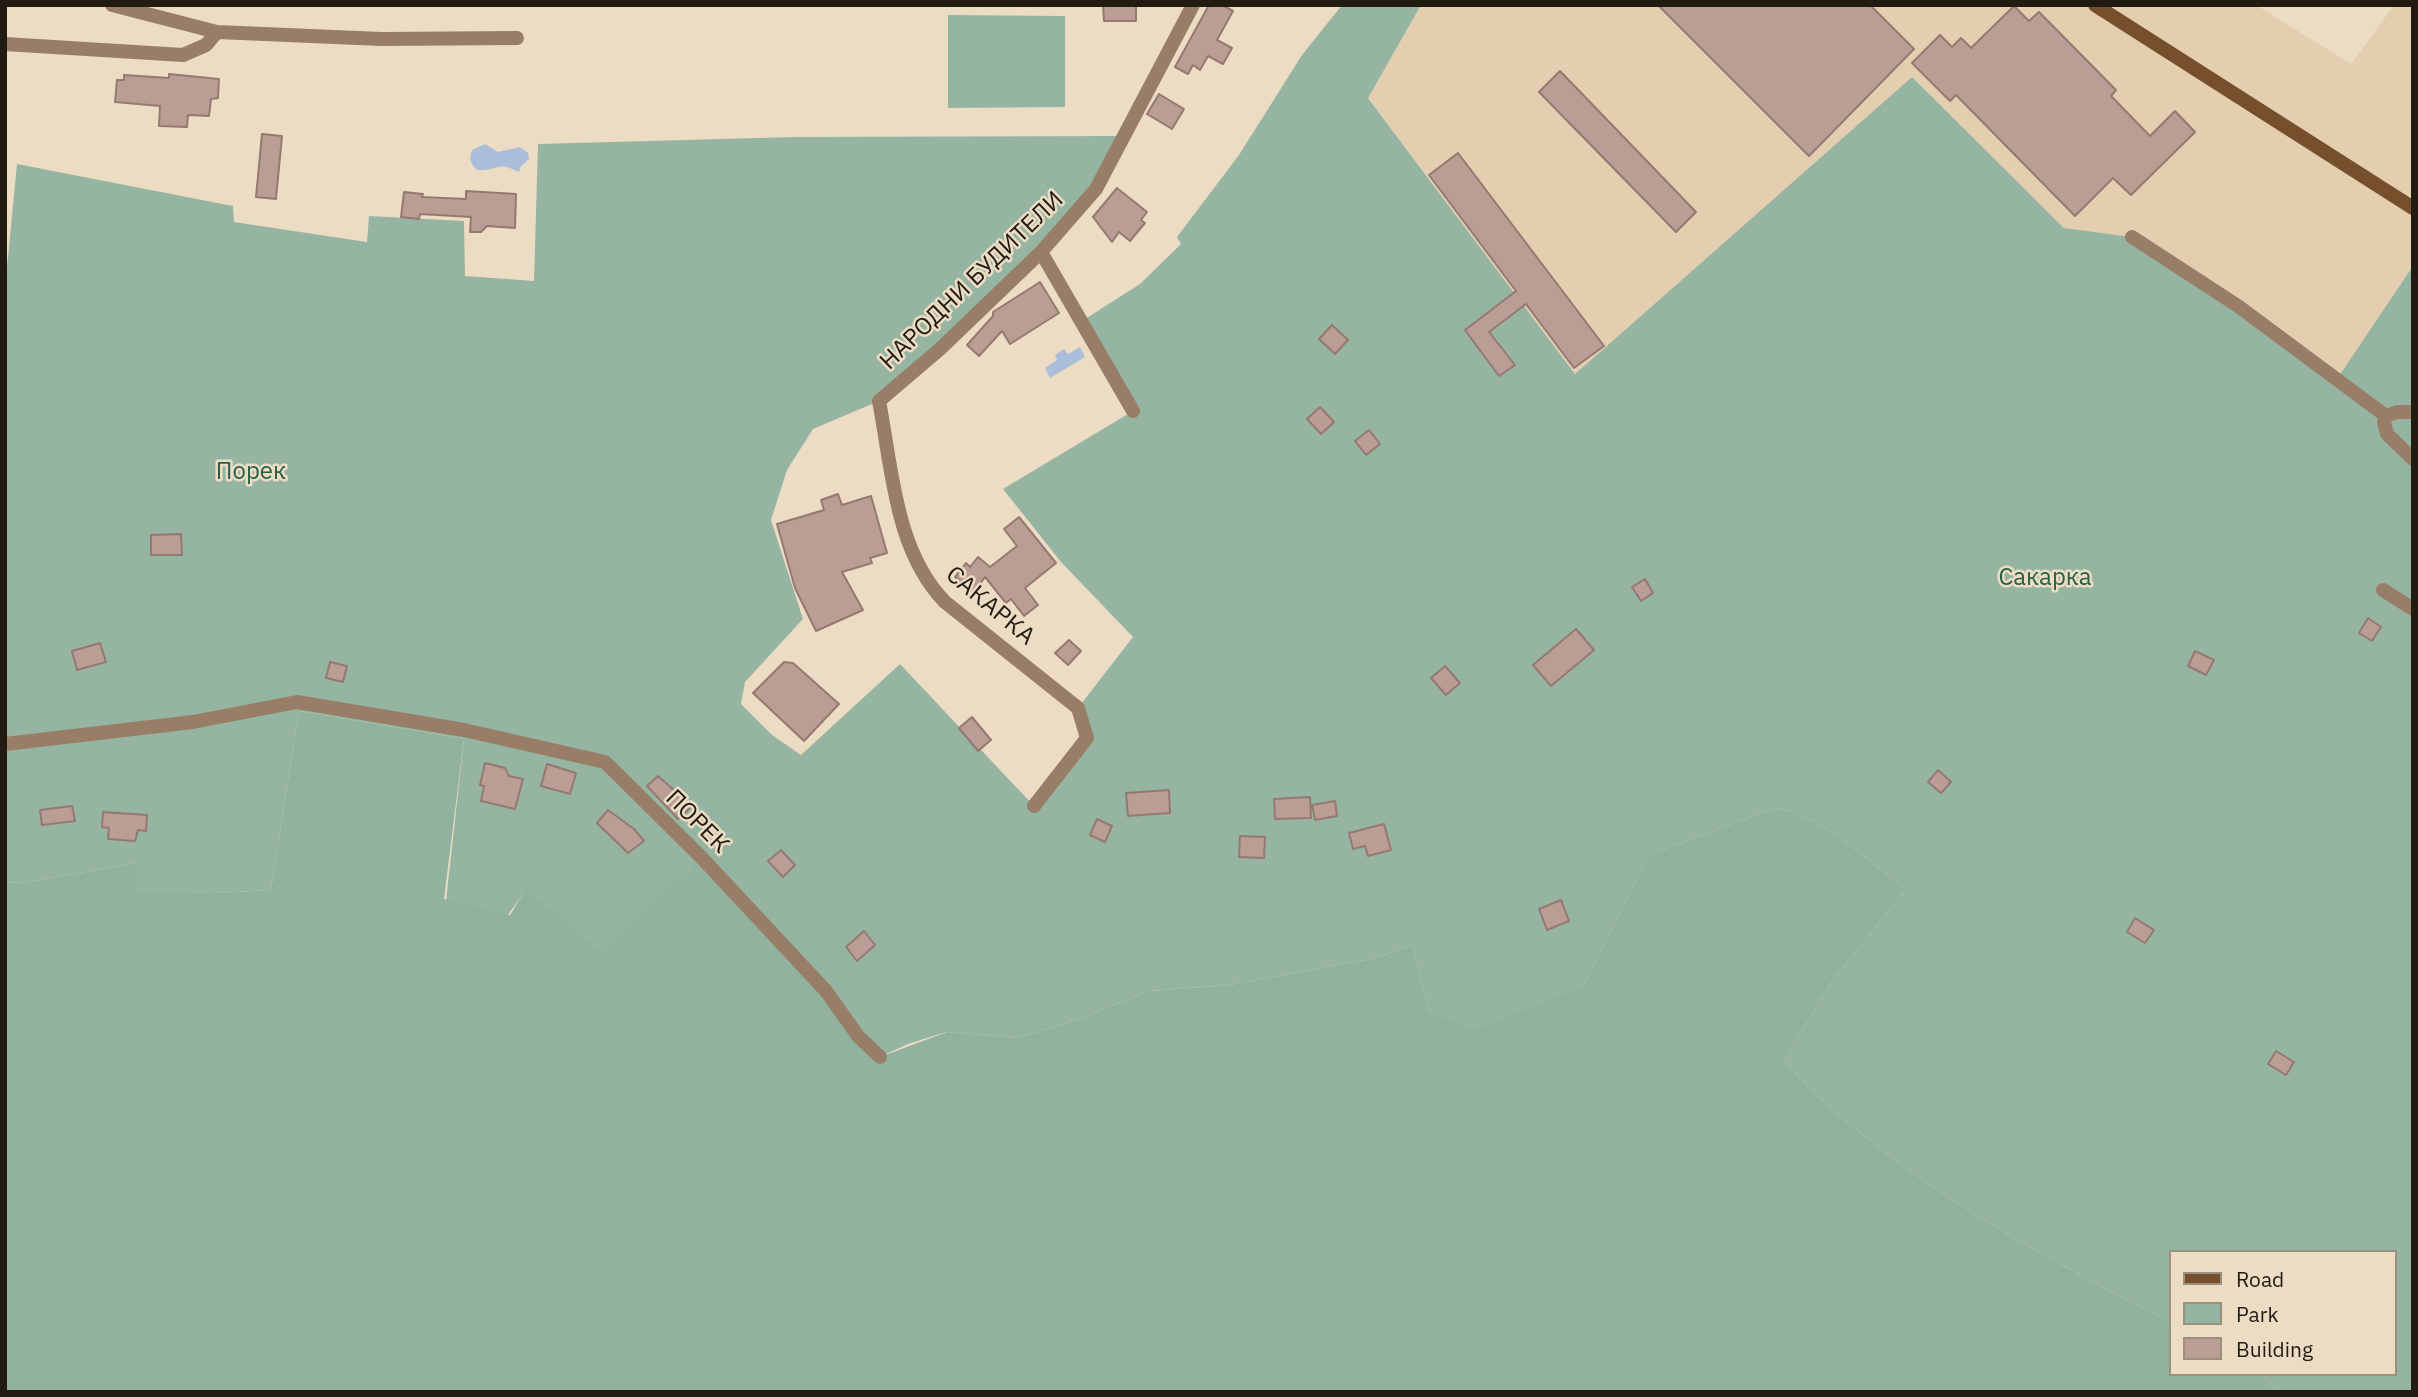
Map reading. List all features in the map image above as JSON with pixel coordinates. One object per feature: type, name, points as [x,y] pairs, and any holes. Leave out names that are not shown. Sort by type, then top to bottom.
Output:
[{"type":"main road","points":[[2095,5],[2413,208]]},
{"type":"street","points":[[112,5],[217,32],[381,39],[517,38]]},
{"type":"street","name":"НАРОДНИ БУДИТЕЛИ","points":[[879,401],[940,349],[1041,252],[1096,189],[1193,5]]},
{"type":"street","points":[[5,44],[183,55],[206,45],[217,32]]},
{"type":"street","points":[[2132,237],[2238,306],[2386,416]]},
{"type":"street","points":[[1041,252],[1133,411]]},
{"type":"street","name":"САКАРКА","points":[[879,401],[902,517],[913,556],[927,583],[945,602],[1079,708],[1087,738],[1034,806]]},
{"type":"street","points":[[2386,416],[2397,412],[2413,412]]},
{"type":"street","points":[[2386,416],[2384,422],[2387,434],[2413,459]]},
{"type":"street","points":[[2383,590],[2413,609]]},
{"type":"street","name":"ПОРЕК","points":[[5,744],[193,722],[297,702],[464,730],[605,762],[711,867],[826,991],[858,1036],[880,1057]]},
{"type":"shaded area","points":[[1421,5],[2256,5],[2351,64],[2394,5],[2413,5],[2413,266],[2337,380],[2132,237],[2064,228],[1912,77],[1575,374],[1368,97]]},
{"type":"green space","name":"Сакарка","points":[[1342,5],[1421,5],[1368,98],[1575,374],[1912,77],[2064,228],[2132,237],[2337,379],[2413,266],[2413,1392],[2278,1392],[2262,1376],[2397,1376],[2397,1250],[2170,1250],[2170,1322],[1977,1216],[1903,1166],[1823,1102],[1784,1059],[1832,981],[1906,889],[1825,828],[1790,812],[1773,809],[1650,855],[1584,985],[1473,1032],[1428,1011],[1412,945],[1376,958],[1230,985],[1149,991],[1077,1020],[1017,1038],[946,1032],[908,1044],[880,1057],[601,953],[526,890],[507,916],[446,901],[464,739],[299,711],[271,890],[216,893],[135,892],[137,863],[22,883],[5,882],[5,288],[17,164],[233,206],[234,222],[367,242],[369,216],[464,221],[465,276],[534,281],[538,144],[795,137],[1122,136],[1096,189],[879,401],[813,429],[787,470],[771,520],[803,619],[745,682],[741,704],[772,735],[801,755],[900,664],[1034,806],[1087,739],[1078,708],[1133,637],[1061,562],[1003,489],[1133,411],[1082,321],[1140,284],[1181,244],[1177,237],[1239,155],[1302,55]]},
{"type":"green space","points":[[948,15],[1065,16],[1065,107],[948,108]]},
{"type":"green space","points":[[299,711],[464,739],[444,899],[510,915],[526,889],[602,953],[702,858],[880,1057],[947,1032],[1017,1038],[1077,1020],[1149,991],[1230,985],[1376,958],[1412,945],[1428,1011],[1473,1031],[1584,985],[1650,855],[1773,809],[1790,812],[1825,828],[1906,889],[1832,981],[1784,1059],[1793,1071],[1845,1120],[1940,1192],[2015,1238],[2170,1322],[2170,1376],[2262,1376],[2278,1392],[5,1392],[5,882],[22,883],[137,863],[136,891],[216,893],[271,890]]},
{"type":"water","points":[[485,144],[498,152],[520,147],[528,153],[529,159],[519,172],[505,167],[477,170],[471,161],[472,150]]},
{"type":"water","points":[[1080,347],[1085,357],[1050,378],[1045,368],[1057,360],[1055,355],[1064,349],[1068,354]]},
{"type":"building","points":[[1103,5],[1136,5],[1136,21],[1104,21]]},
{"type":"building","points":[[1209,5],[1222,5],[1233,11],[1217,40],[1232,48],[1223,64],[1208,56],[1200,70],[1193,65],[1188,74],[1175,67]]},
{"type":"building","points":[[1658,5],[1870,5],[1914,49],[1809,156]]},
{"type":"building","points":[[2014,6],[2029,21],[2039,12],[2116,90],[2111,96],[2150,136],[2175,111],[2195,132],[2131,195],[2113,178],[2075,216],[1956,95],[1950,101],[1912,63],[1940,35],[1952,47],[1961,38],[1971,48]]},
{"type":"building","points":[[1560,71],[1696,212],[1676,232],[1539,92]]},
{"type":"building","points":[[169,74],[219,79],[218,98],[211,99],[209,116],[188,115],[187,127],[159,126],[160,106],[115,102],[117,80],[124,80],[124,75],[169,78]]},
{"type":"building","points":[[1159,94],[1184,109],[1172,129],[1147,114]]},
{"type":"building","points":[[262,134],[282,136],[276,199],[256,197]]},
{"type":"building","points":[[1458,153],[1604,346],[1574,368],[1526,304],[1489,332],[1515,365],[1499,376],[1465,330],[1516,291],[1429,175]]},
{"type":"building","points":[[1117,188],[1147,212],[1141,220],[1145,223],[1130,241],[1119,232],[1112,242],[1093,217]]},
{"type":"building","points":[[466,191],[516,194],[515,228],[487,226],[481,232],[470,232],[471,217],[420,214],[419,219],[401,217],[404,192],[423,194],[422,197],[466,199]]},
{"type":"building","points":[[1040,282],[1059,313],[1010,344],[1002,331],[979,356],[967,345],[993,316],[993,312]]},
{"type":"building","points":[[1332,325],[1348,340],[1335,354],[1319,339]]},
{"type":"building","points":[[1320,407],[1334,422],[1321,434],[1307,419]]},
{"type":"building","points":[[1369,430],[1380,444],[1366,455],[1355,441]]},
{"type":"building","points":[[838,494],[842,505],[871,496],[887,553],[870,558],[872,563],[842,572],[863,610],[816,631],[795,588],[777,524],[824,510],[821,500]]},
{"type":"building","points":[[1019,517],[1056,563],[1025,588],[1038,605],[1024,616],[1011,599],[1006,603],[985,577],[974,592],[955,577],[966,563],[970,567],[978,557],[990,567],[1017,546],[1004,529]]},
{"type":"building","points":[[181,534],[182,555],[151,555],[151,535]]},
{"type":"building","points":[[1645,579],[1653,593],[1641,601],[1632,587]]},
{"type":"building","points":[[2368,618],[2381,627],[2372,641],[2359,633]]},
{"type":"building","points":[[1576,629],[1594,650],[1551,686],[1533,665]]},
{"type":"building","points":[[1069,640],[1081,651],[1068,665],[1055,653]]},
{"type":"building","points":[[100,643],[106,662],[77,670],[72,651]]},
{"type":"building","points":[[2195,651],[2214,660],[2206,675],[2188,666]]},
{"type":"building","points":[[330,662],[347,666],[343,682],[326,678]]},
{"type":"building","points":[[784,662],[793,663],[839,704],[804,741],[753,693]]},
{"type":"building","points":[[1445,666],[1460,683],[1446,695],[1431,678]]},
{"type":"building","points":[[972,717],[991,740],[978,751],[959,728]]},
{"type":"building","points":[[485,763],[505,768],[509,776],[523,779],[515,809],[481,801],[484,786],[480,785]]},
{"type":"building","points":[[547,764],[576,773],[570,794],[541,786]]},
{"type":"building","points":[[1938,770],[1951,782],[1941,793],[1928,782]]},
{"type":"building","points":[[658,776],[692,806],[678,819],[647,786]]},
{"type":"building","points":[[1169,790],[1170,813],[1128,816],[1126,793]]},
{"type":"building","points":[[1310,797],[1311,818],[1275,819],[1274,799]]},
{"type":"building","points":[[1335,801],[1337,816],[1315,820],[1312,805]]},
{"type":"building","points":[[72,806],[75,821],[42,825],[40,810]]},
{"type":"building","points":[[608,810],[634,829],[644,841],[628,853],[597,823]]},
{"type":"building","points":[[103,812],[147,815],[146,831],[138,830],[135,841],[108,839],[109,828],[102,827]]},
{"type":"building","points":[[1097,819],[1112,826],[1105,842],[1090,835]]},
{"type":"building","points":[[1384,824],[1391,850],[1368,856],[1365,846],[1353,849],[1349,833]]},
{"type":"building","points":[[1240,836],[1265,837],[1264,858],[1239,857]]},
{"type":"building","points":[[781,850],[795,865],[783,877],[768,861]]},
{"type":"building","points":[[1561,900],[1569,921],[1547,930],[1539,909]]},
{"type":"building","points":[[2135,918],[2154,930],[2145,943],[2127,932]]},
{"type":"building","points":[[864,931],[875,945],[857,961],[846,947]]},
{"type":"building","points":[[2276,1051],[2294,1062],[2286,1075],[2268,1064]]},
{"type":"park label","name":"Порек","points":[[251,472]]}]
